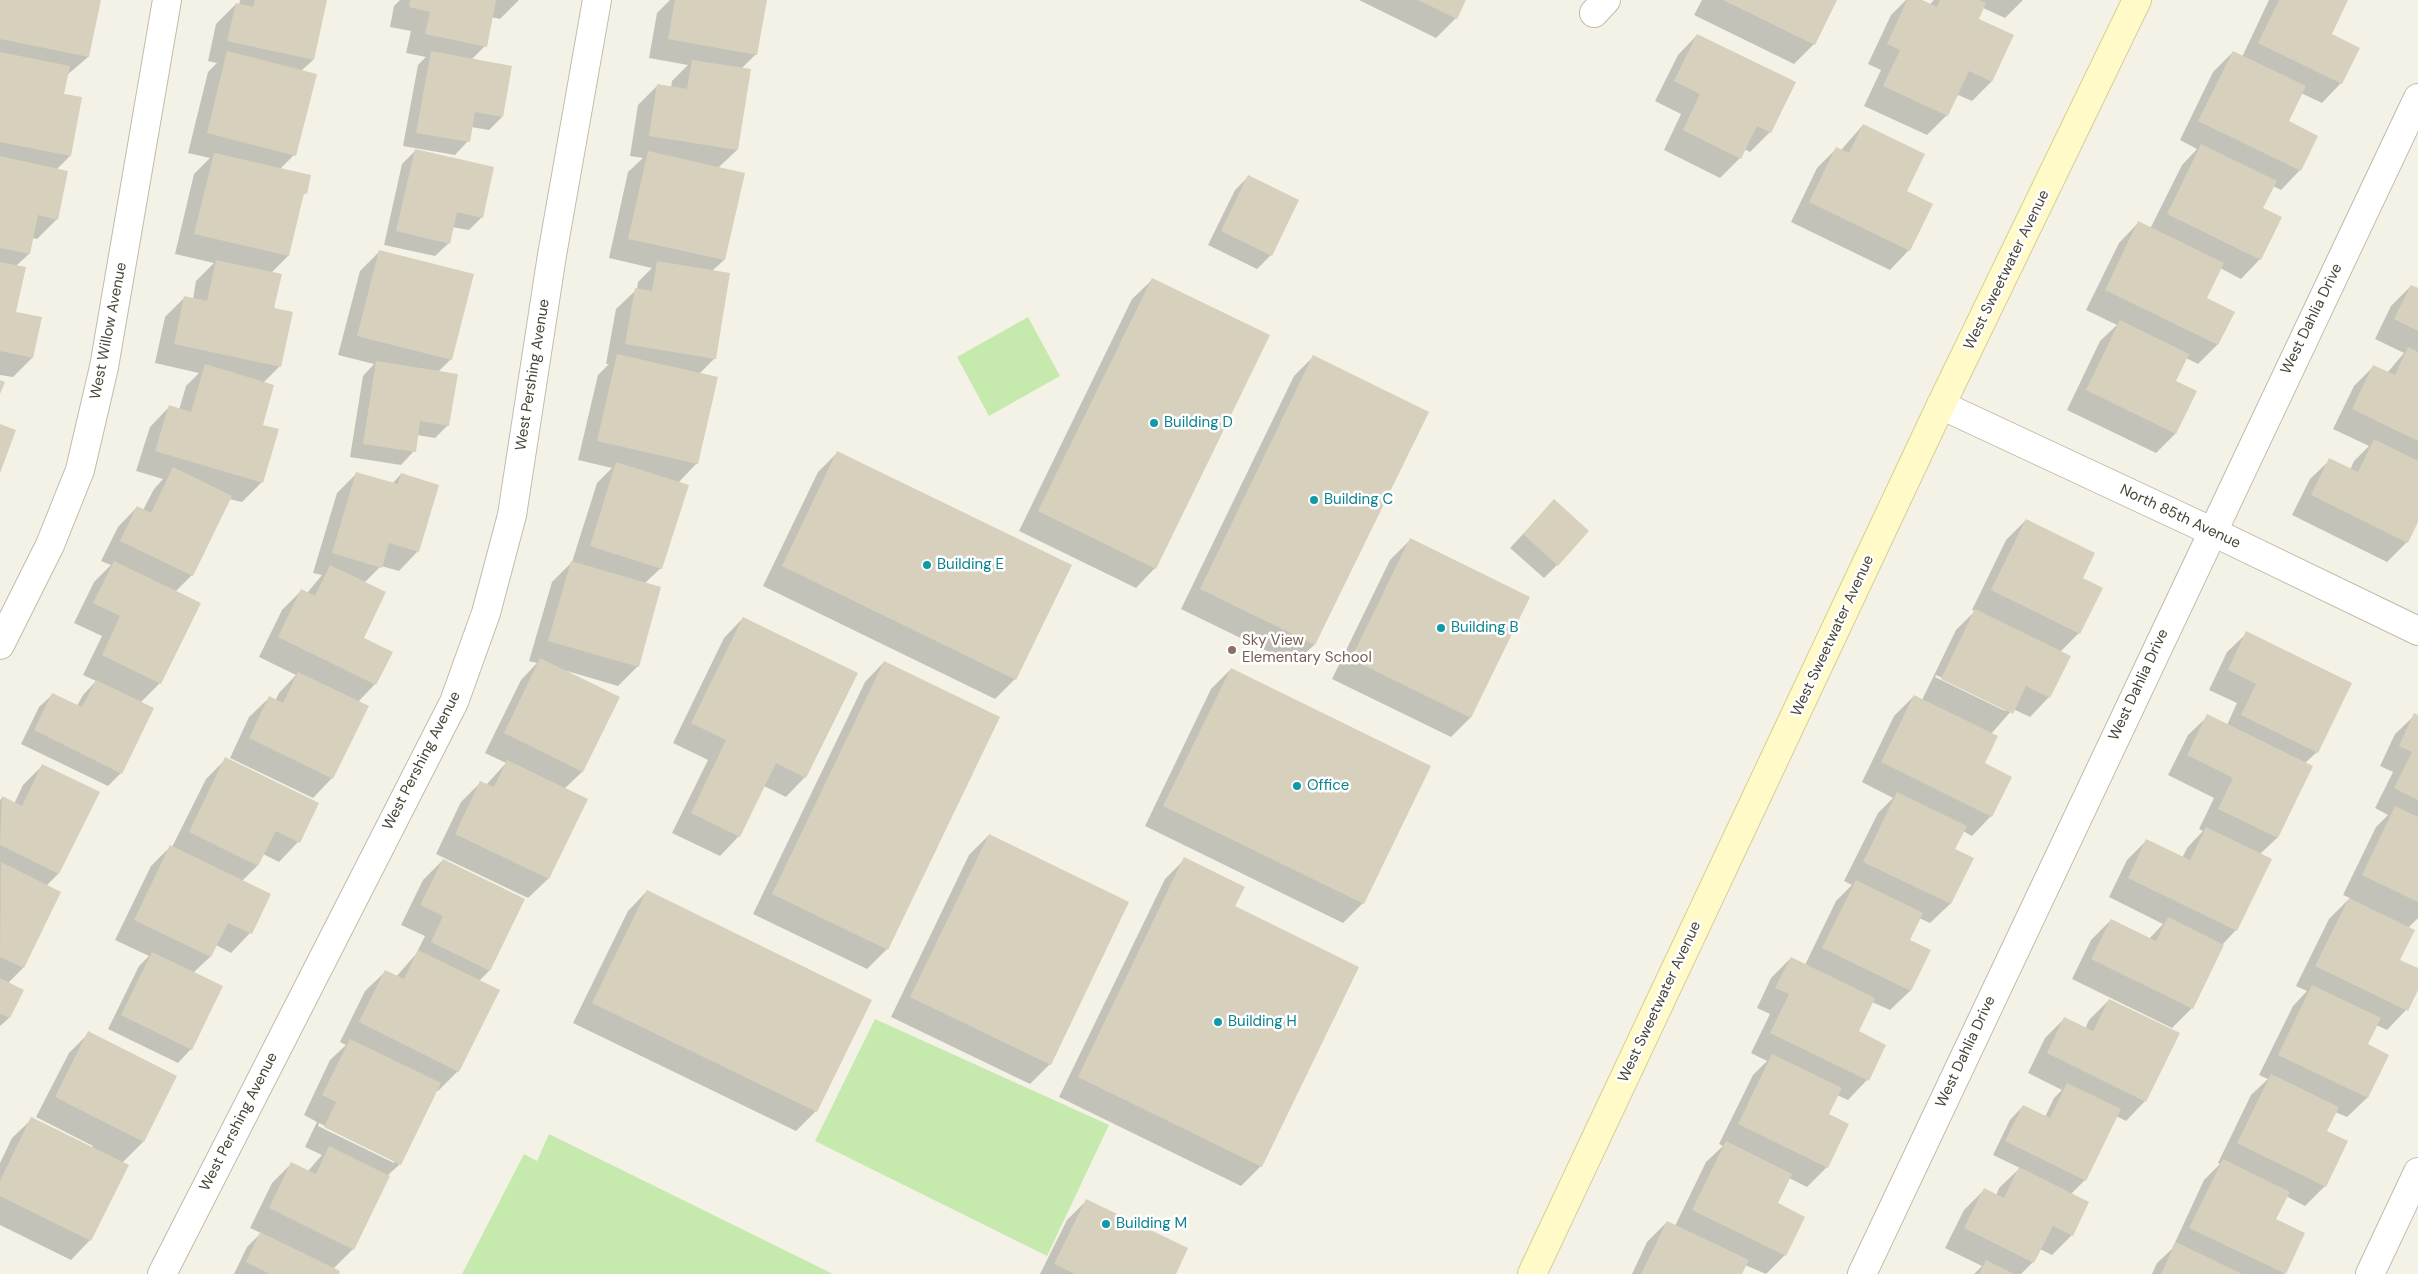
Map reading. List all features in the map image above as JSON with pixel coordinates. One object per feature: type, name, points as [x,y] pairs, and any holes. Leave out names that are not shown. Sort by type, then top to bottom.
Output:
[{"type":"street","name":"West Willow Avenue","points":[[0,646],[50,545],[80,470],[110,330],[167,0]]},
{"type":"street","name":"West Pershing Avenue","points":[[162,1274],[454,702],[486,614],[512,515],[552,255],[597,0]]},
{"type":"street","name":"West Sweetwater Avenue","points":[[1532,1274],[1941,405],[2137,0]]},
{"type":"street","name":"West Dahlia Drive","points":[[1862,1274],[2211,531],[2418,98]]},
{"type":"street","name":"North 85th Avenue","points":[[1941,405],[2211,531],[2418,631]]},
{"type":"street","points":[[2370,1274],[2418,1172]]},
{"type":"green space","points":[[1028,317],[1060,376],[989,416],[957,357]]},
{"type":"green space","points":[[875,1019],[1109,1125],[1047,1256],[815,1141]]},
{"type":"green space","points":[[549,1134],[833,1274],[462,1274],[524,1154],[537,1161]]},
{"type":"building","points":[[0,0],[101,0],[89,57],[0,39]]},
{"type":"building","points":[[255,0],[327,0],[314,60],[227,41],[236,3],[253,7]]},
{"type":"building","points":[[410,0],[496,0],[487,47],[425,34],[430,12],[409,7]]},
{"type":"building","points":[[675,0],[767,0],[757,55],[668,39]]},
{"type":"building","points":[[1418,0],[1466,0],[1457,19]]},
{"type":"building","points":[[1723,0],[1837,0],[1815,45]]},
{"type":"building","points":[[1907,0],[1922,0],[1937,7],[1940,0],[1979,0],[1986,3],[1979,19],[2014,35],[1992,82],[1969,71],[1948,116],[1883,86],[1900,50],[1887,44]]},
{"type":"building","points":[[2279,0],[2348,0],[2332,34],[2360,48],[2342,84],[2258,43]]},
{"type":"building","points":[[1697,34],[1796,82],[1771,133],[1757,126],[1741,159],[1683,130],[1700,94],[1674,81]]},
{"type":"building","points":[[227,51],[317,74],[296,156],[207,133]]},
{"type":"building","points":[[431,51],[512,66],[503,117],[475,112],[470,142],[416,133]]},
{"type":"building","points":[[2233,51],[2306,86],[2289,121],[2318,136],[2301,171],[2198,121]]},
{"type":"building","points":[[0,52],[70,66],[64,94],[82,97],[71,156],[0,142]]},
{"type":"building","points":[[692,60],[751,69],[738,150],[649,136],[657,84],[687,89]]},
{"type":"building","points":[[1863,124],[1925,154],[1907,191],[1933,204],[1910,251],[1809,202],[1836,147],[1849,153]]},
{"type":"building","points":[[2201,144],[2277,181],[2263,208],[2282,217],[2261,260],[2167,214]]},
{"type":"building","points":[[415,149],[494,167],[483,218],[457,212],[450,244],[396,231]]},
{"type":"building","points":[[648,151],[745,173],[725,260],[628,239]]},
{"type":"building","points":[[214,153],[311,175],[307,194],[304,193],[289,256],[194,234]]},
{"type":"building","points":[[0,156],[68,171],[58,220],[38,215],[30,254],[0,248]]},
{"type":"building","points":[[1248,175],[1299,200],[1272,256],[1221,231]]},
{"type":"building","points":[[2138,221],[2224,263],[2207,298],[2235,312],[2218,345],[2105,290]]},
{"type":"building","points":[[379,250],[474,274],[452,360],[357,336]]},
{"type":"building","points":[[216,260],[282,274],[274,308],[293,312],[281,367],[174,344],[184,296],[207,301]]},
{"type":"building","points":[[657,261],[730,273],[716,359],[625,344],[635,288],[652,291]]},
{"type":"building","points":[[0,262],[26,267],[16,312],[42,317],[33,358],[0,351]]},
{"type":"building","name":"Building D","points":[[1152,278],[1270,335],[1156,569],[1038,511]]},
{"type":"building","points":[[2411,285],[2418,288],[2418,331],[2394,319]]},
{"type":"building","points":[[2120,320],[2189,354],[2176,381],[2197,391],[2176,434],[2086,390]]},
{"type":"building","points":[[2408,347],[2418,352],[2418,441],[2352,409],[2373,365],[2395,375]]},
{"type":"building","points":[[617,354],[718,377],[698,464],[597,441]]},
{"type":"building","name":"Building C","points":[[1313,355],[1429,412],[1315,645],[1200,589]]},
{"type":"building","points":[[376,361],[458,374],[449,426],[420,421],[416,452],[363,444]]},
{"type":"building","points":[[205,364],[274,385],[263,425],[279,429],[263,483],[155,451],[169,405],[191,412]]},
{"type":"building","points":[[0,380],[5,382],[0,394]]},
{"type":"building","points":[[0,424],[16,430],[0,473]]},
{"type":"building","points":[[2374,439],[2418,461],[2418,522],[2408,543],[2311,495],[2329,458],[2358,472]]},
{"type":"building","name":"Building E","points":[[837,451],[1072,565],[1016,680],[782,566]]},
{"type":"building","points":[[616,462],[689,485],[662,569],[590,546]]},
{"type":"building","points":[[173,467],[232,496],[193,576],[120,541],[137,506],[151,513]]},
{"type":"building","points":[[356,472],[398,484],[401,473],[439,485],[419,552],[389,543],[382,568],[332,553]]},
{"type":"building","points":[[1554,499],[1589,531],[1558,566],[1523,534]]},
{"type":"building","points":[[2026,519],[2095,553],[2083,578],[2103,588],[2080,634],[1991,590]]},
{"type":"building","name":"Building B","points":[[1410,538],[1530,597],[1471,718],[1351,659]]},
{"type":"building","points":[[114,561],[201,603],[161,684],[102,655],[120,616],[93,603]]},
{"type":"building","points":[[571,561],[661,587],[639,667],[548,641]]},
{"type":"building","points":[[330,565],[386,592],[364,638],[393,652],[376,685],[278,637],[301,589],[315,596]]},
{"type":"building","points":[[1975,609],[2071,656],[2050,698],[2026,686],[2013,714],[1941,679]]},
{"type":"building","points":[[743,617],[858,673],[806,778],[776,763],[740,837],[691,813],[726,740],[691,723]]},
{"type":"building","points":[[2246,631],[2352,683],[2318,753],[2241,715],[2256,684],[2228,670]]},
{"type":"building","points":[[540,658],[620,697],[583,772],[504,733]]},
{"type":"building","points":[[884,661],[1000,717],[888,950],[772,894]]},
{"type":"building","name":"Office","points":[[1231,668],[1431,766],[1364,904],[1163,806]]},
{"type":"building","points":[[298,672],[369,706],[333,779],[249,738],[269,696],[283,703]]},
{"type":"building","points":[[96,680],[154,708],[122,774],[34,730],[52,693],[82,707]]},
{"type":"building","points":[[1914,695],[1998,736],[1985,763],[2012,777],[1992,817],[1881,762]]},
{"type":"building","points":[[2414,713],[2418,715],[2418,800],[2394,788],[2412,752],[2399,746]]},
{"type":"building","points":[[2207,714],[2313,766],[2278,838],[2218,809],[2233,778],[2187,755]]},
{"type":"building","points":[[225,757],[319,803],[300,843],[276,831],[258,866],[189,832]]},
{"type":"building","points":[[507,760],[588,799],[549,879],[455,834],[480,781],[494,787]]},
{"type":"building","points":[[42,764],[100,792],[59,874],[0,845],[2,796],[22,806]]},
{"type":"building","points":[[1897,792],[1967,826],[1955,849],[1974,858],[1951,904],[1863,862]]},
{"type":"building","points":[[2395,806],[2418,817],[2418,902],[2362,875]]},
{"type":"building","points":[[2206,827],[2272,859],[2237,931],[2128,878],[2146,839],[2190,860]]},
{"type":"building","points":[[989,834],[1129,902],[1051,1065],[910,997]]},
{"type":"building","points":[[170,845],[271,894],[252,934],[228,923],[211,957],[134,920]]},
{"type":"building","name":"Building H","points":[[1184,857],[1245,887],[1235,906],[1359,967],[1262,1167],[1078,1077]]},
{"type":"building","points":[[443,859],[525,899],[490,971],[431,942],[443,916],[420,905]]},
{"type":"building","points":[[1,862],[61,892],[24,968],[0,957]]},
{"type":"building","points":[[1856,880],[1923,913],[1910,940],[1931,950],[1911,991],[1822,948]]},
{"type":"building","points":[[647,890],[872,1000],[817,1112],[592,1003]]},
{"type":"building","points":[[2349,898],[2415,930],[2400,960],[2418,968],[2418,990],[2408,1011],[2315,966]]},
{"type":"building","points":[[2168,917],[2224,945],[2193,1009],[2091,959],[2111,919],[2156,941]]},
{"type":"building","points":[[418,950],[500,990],[459,1072],[359,1022],[385,970],[404,979]]},
{"type":"building","points":[[152,952],[223,986],[192,1050],[121,1015]]},
{"type":"building","points":[[1791,957],[1875,998],[1859,1031],[1886,1045],[1869,1081],[1770,1033],[1789,994],[1775,988]]},
{"type":"building","points":[[0,978],[24,990],[10,1018],[0,1014]]},
{"type":"building","points":[[2312,985],[2381,1018],[2368,1044],[2389,1055],[2368,1098],[2278,1055]]},
{"type":"building","points":[[2109,999],[2180,1033],[2146,1102],[2047,1053],[2064,1017],[2093,1031]]},
{"type":"building","points":[[88,1031],[177,1076],[144,1142],[55,1097]]},
{"type":"building","points":[[350,1039],[441,1083],[401,1165],[324,1127],[336,1102],[322,1095]]},
{"type":"building","points":[[1772,1054],[1842,1088],[1829,1114],[1849,1124],[1828,1168],[1738,1124]]},
{"type":"building","points":[[2271,1074],[2339,1107],[2327,1131],[2348,1141],[2326,1187],[2237,1143]]},
{"type":"building","points":[[2067,1083],[2121,1109],[2086,1181],[2005,1141],[2023,1105],[2050,1118]]},
{"type":"building","points":[[31,1117],[129,1165],[91,1241],[0,1196],[0,1181]]},
{"type":"building","points":[[1726,1141],[1792,1174],[1778,1203],[1805,1217],[1786,1256],[1692,1210]]},
{"type":"building","points":[[329,1146],[390,1176],[354,1250],[269,1208],[291,1162],[316,1174]]},
{"type":"building","points":[[2223,1159],[2290,1192],[2276,1219],[2305,1233],[2286,1274],[2189,1228]]},
{"type":"building","points":[[2019,1167],[2089,1202],[2073,1236],[2053,1226],[2034,1263],[1964,1228],[1984,1188],[2004,1198]]},
{"type":"building","name":"Building M","points":[[1086,1199],[1188,1248],[1176,1274],[1075,1274],[1054,1264]]},
{"type":"building","points":[[1667,1221],[1749,1260],[1742,1274],[1641,1274]]},
{"type":"building","points":[[260,1232],[340,1271],[339,1274],[270,1274],[246,1262]]},
{"type":"building","points":[[2176,1242],[2242,1274],[2161,1274]]},
{"type":"building","points":[[1986,1260],[2014,1274],[1979,1274]]},
{"type":"place","name":"Building D","points":[[1154,423]]},
{"type":"place","name":"Building C","points":[[1314,500]]},
{"type":"place","name":"Building E","points":[[927,565]]},
{"type":"place","name":"Building B","points":[[1441,628]]},
{"type":"place","name":"Sky View Elementary School","points":[[1232,650]]},
{"type":"place","name":"Office","points":[[1297,786]]},
{"type":"place","name":"Building H","points":[[1218,1022]]},
{"type":"place","name":"Building M","points":[[1106,1224]]}]
